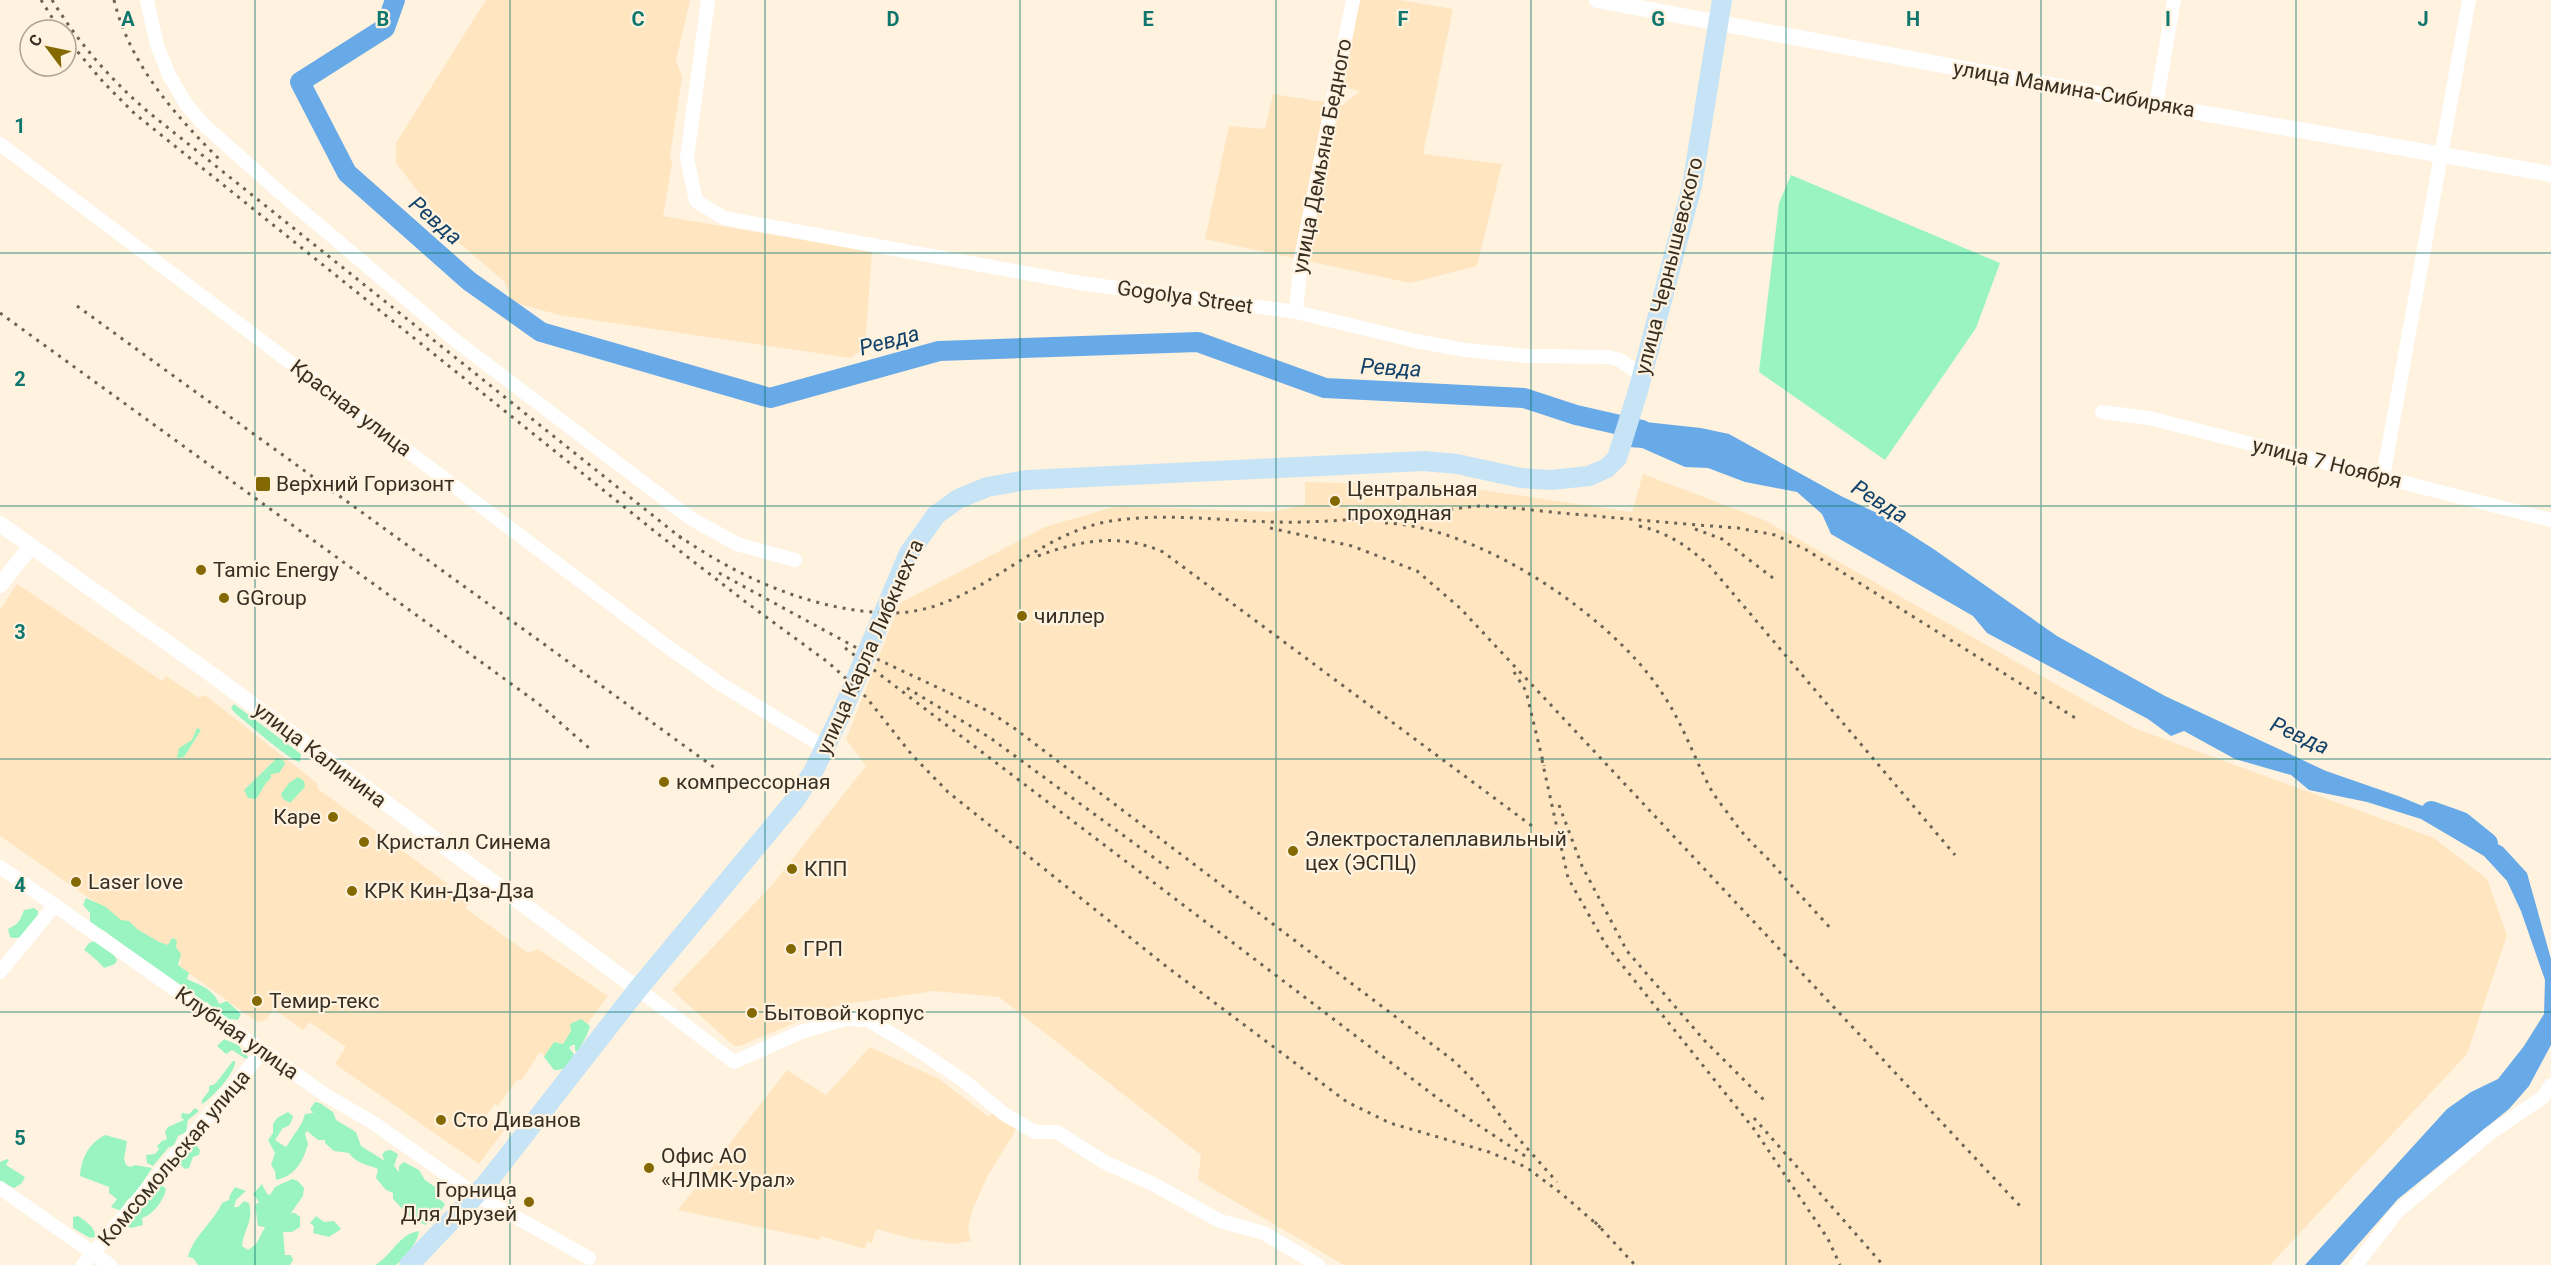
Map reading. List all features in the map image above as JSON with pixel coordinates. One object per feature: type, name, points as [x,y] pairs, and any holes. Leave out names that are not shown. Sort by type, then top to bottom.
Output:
[{"type":"main road","name":"улица Чернышевского","points":[[1617,458],[1640,383],[1692,186],[1722,0]]},
{"type":"main road","name":"улица Карла Либкнехта","points":[[409,1265],[476,1195],[638,989],[795,800],[813,772],[842,712],[898,577],[917,539],[946,506],[973,492],[1006,483],[1085,476],[1424,461],[1456,464],[1536,480],[1559,480],[1589,477],[1607,468],[1617,458]]},
{"type":"street","points":[[147,0],[157,45],[169,75],[186,104],[204,125],[289,200],[456,342],[680,511],[737,544],[795,560]]},
{"type":"street","name":"Gogolya Street","points":[[708,0],[687,158],[696,201],[724,219],[1080,283],[1296,312],[1416,341],[1465,350],[1527,356],[1608,357],[1620,360],[1640,383]]},
{"type":"street","name":"улица Демьяна Бедного","points":[[1296,312],[1299,268],[1353,0]]},
{"type":"street","name":"улица Мамина-Сибиряка","points":[[1597,0],[2156,105],[2551,174]]},
{"type":"street","points":[[2156,105],[2174,0]]},
{"type":"street","points":[[2383,477],[2469,0]]},
{"type":"street","name":"Красная улица","points":[[0,144],[668,647],[722,685],[824,747]]},
{"type":"street","name":"улица 7 Ноября","points":[[2102,412],[2149,418],[2551,520]]},
{"type":"street","name":"улица Калинина","points":[[0,524],[200,666],[403,818],[638,989]]},
{"type":"street","points":[[0,585],[31,546]]},
{"type":"street","name":"Клубная улица","points":[[0,867],[327,1096],[372,1122],[476,1195],[590,1258]]},
{"type":"street","points":[[0,972],[56,905]]},
{"type":"street","points":[[638,989],[734,1062],[801,1032],[846,1019],[868,1020],[915,1047],[964,1081],[1004,1114],[1035,1132],[1058,1132],[1104,1162],[1154,1184],[1220,1221],[1264,1233],[1317,1265]]},
{"type":"street","name":"Комсомольская улица","points":[[84,1265],[263,1051]]},
{"type":"street","points":[[2356,1265],[2397,1212],[2489,1134],[2542,1097],[2551,1085]]},
{"type":"street","points":[[0,1188],[110,1265]]},
{"type":"shaded area","points":[[486,0],[690,0],[676,60],[682,77],[663,216],[872,252],[865,347],[851,358],[559,315],[512,302],[505,282],[457,241],[396,163],[396,143]]},
{"type":"shaded area","points":[[1358,0],[1400,0],[1453,9],[1423,154],[1502,164],[1477,266],[1410,283],[1205,239],[1229,126],[1265,129],[1273,94],[1343,105],[1360,91],[1341,87]]},
{"type":"shaded area","points":[[1643,474],[1764,520],[2134,728],[2434,838],[2487,879],[2507,935],[2467,1054],[2270,1265],[1344,1265],[1198,1180],[1201,1155],[999,997],[934,991],[834,1006],[740,1046],[734,1046],[672,990],[772,885],[866,766],[846,739],[900,603],[1045,527],[1117,506],[1270,512],[1305,505],[1305,482],[1454,486],[1632,512]]},
{"type":"shaded area","points":[[17,584],[162,681],[166,676],[199,698],[205,695],[317,783],[318,789],[448,884],[445,888],[468,904],[465,908],[528,953],[538,949],[608,996],[557,1065],[540,1052],[521,1081],[518,1079],[498,1106],[495,1104],[486,1116],[504,1130],[479,1164],[335,1064],[346,1047],[309,1022],[303,1030],[274,1009],[266,1020],[257,1022],[179,966],[181,962],[0,836],[0,610]]},
{"type":"shaded area","points":[[870,1047],[939,1079],[989,1117],[993,1112],[1017,1128],[987,1177],[972,1211],[968,1229],[971,1241],[953,1244],[913,1239],[876,1229],[872,1243],[867,1242],[865,1249],[821,1236],[820,1240],[678,1210],[787,1070],[826,1095]]},
{"type":"green space","points":[[1791,175],[2000,263],[1976,328],[1885,460],[1759,372],[1779,203]]},
{"type":"green space","points":[[234,704],[301,754],[300,762],[278,748],[234,712],[231,708]]},
{"type":"green space","points":[[197,728],[201,730],[184,757],[177,758],[179,748],[192,740]]},
{"type":"green space","points":[[277,758],[285,764],[279,773],[271,774],[271,778],[256,799],[248,798],[244,790]]},
{"type":"green space","points":[[298,777],[304,781],[305,787],[290,803],[283,799],[281,794],[289,783]]},
{"type":"green space","points":[[86,898],[106,907],[121,920],[129,921],[137,929],[159,942],[168,945],[172,938],[177,940],[176,947],[181,954],[178,965],[189,973],[187,979],[210,991],[219,1004],[227,1001],[241,1014],[238,1020],[231,1019],[228,1024],[207,1002],[202,1003],[103,930],[99,931],[90,923],[90,913],[83,905]]},
{"type":"green space","points":[[34,908],[38,911],[38,916],[30,929],[19,937],[10,937],[8,929],[18,922],[24,910]]},
{"type":"green space","points":[[95,941],[113,954],[117,960],[115,964],[104,968],[84,950],[89,943]]},
{"type":"green space","points":[[581,1019],[590,1026],[584,1040],[578,1051],[575,1051],[575,1045],[569,1048],[574,1054],[567,1066],[554,1070],[544,1057],[554,1042],[563,1044],[571,1031],[570,1024]]},
{"type":"green space","points":[[224,1039],[238,1045],[248,1057],[246,1059],[232,1050],[226,1054],[217,1046]]},
{"type":"green space","points":[[235,1061],[232,1072],[227,1079],[202,1104],[202,1100],[209,1091],[209,1086],[215,1084]]},
{"type":"green space","points":[[315,1102],[333,1112],[336,1120],[356,1132],[361,1146],[385,1161],[382,1155],[385,1151],[391,1150],[398,1154],[394,1166],[399,1172],[399,1166],[404,1162],[419,1170],[425,1180],[438,1189],[437,1197],[445,1204],[438,1216],[431,1218],[426,1225],[413,1220],[393,1199],[393,1193],[386,1190],[376,1178],[378,1169],[359,1162],[349,1153],[334,1151],[325,1143],[325,1140],[318,1140],[307,1131],[305,1134],[308,1144],[301,1162],[293,1172],[276,1180],[275,1171],[271,1165],[275,1153],[268,1140],[273,1133],[273,1124],[277,1118],[288,1112],[293,1116],[290,1124],[283,1128],[275,1140],[286,1147],[302,1123],[305,1114],[313,1113],[310,1109]]},
{"type":"green space","points":[[195,1108],[199,1111],[188,1120],[186,1132],[178,1136],[174,1145],[168,1148],[153,1166],[147,1163],[146,1155],[155,1154],[159,1149],[157,1146],[167,1139],[165,1132],[168,1127],[184,1120],[181,1117],[182,1113],[189,1114]]},
{"type":"green space","points":[[105,1135],[127,1141],[124,1159],[126,1165],[152,1168],[133,1197],[128,1199],[122,1211],[111,1207],[117,1199],[109,1193],[109,1187],[80,1176],[87,1152],[94,1142]]},
{"type":"green space","points":[[193,1141],[200,1150],[199,1155],[193,1157],[189,1168],[185,1169],[177,1161]]},
{"type":"green space","points":[[9,1160],[6,1165],[25,1177],[21,1184],[14,1188],[0,1182],[0,1162]]},
{"type":"green space","points":[[292,1179],[298,1181],[304,1188],[303,1196],[291,1213],[300,1217],[300,1227],[292,1232],[283,1232],[285,1255],[291,1255],[293,1260],[290,1265],[198,1265],[193,1258],[188,1257],[194,1243],[222,1203],[229,1200],[235,1187],[246,1191],[236,1200],[234,1207],[238,1207],[244,1201],[249,1203],[250,1209],[250,1220],[242,1246],[248,1250],[256,1244],[265,1227],[258,1226],[255,1205],[259,1202],[253,1194],[262,1184],[267,1194],[270,1195],[275,1187]]},
{"type":"green space","points":[[162,1185],[166,1189],[163,1198],[154,1210],[142,1218],[143,1225],[131,1228],[127,1226],[135,1212]]},
{"type":"green space","points":[[78,1216],[92,1227],[95,1237],[90,1238],[73,1228],[73,1217]]},
{"type":"green space","points":[[316,1216],[324,1222],[334,1221],[341,1229],[329,1237],[313,1233],[314,1226],[310,1223]]},
{"type":"green space","points":[[419,1231],[414,1245],[396,1265],[375,1265],[406,1236]]},
{"type":"water","points":[[1636,421],[1701,428],[1729,434],[1841,496],[1879,514],[1935,550],[2057,636],[2165,696],[2326,771],[2401,797],[2456,820],[2503,847],[2527,873],[2551,959],[2551,1045],[2529,1086],[2509,1109],[2398,1199],[2340,1265],[2305,1265],[2447,1109],[2471,1092],[2498,1079],[2524,1046],[2544,1014],[2545,980],[2521,911],[2507,881],[2484,856],[2421,819],[2367,802],[2309,790],[2291,775],[2235,759],[2184,731],[2171,736],[2148,719],[1987,633],[1973,616],[1831,534],[1822,514],[1797,492],[1745,482],[1708,468],[1685,467],[1642,448],[1629,447]]},
{"type":"waterway","name":"Ревда","points":[[395,0],[385,28],[300,82],[347,173],[469,281],[541,332],[770,398],[939,351],[1198,342],[1325,388],[1524,398],[1576,415],[1642,430]]},
{"type":"waterway","name":"Ревда","points":[[2431,811],[2462,822],[2488,843]]},
{"type":"railway","points":[[41,0],[52,18]]},
{"type":"railway","points":[[52,0],[95,59],[147,111],[686,542]]},
{"type":"railway","points":[[114,0],[121,24],[142,67],[170,106],[220,160]]},
{"type":"railway","points":[[78,52],[135,114],[658,534],[829,663],[866,697],[912,755],[948,792],[1167,967],[1347,1102],[1390,1123],[1489,1152],[1526,1167],[1601,1228]]},
{"type":"railway","points":[[77,306],[715,768]]},
{"type":"railway","points":[[0,313],[539,704],[589,748]]},
{"type":"railway","points":[[679,536],[752,578],[805,599],[861,611],[889,613],[919,610],[948,601],[975,588],[1054,541],[1082,529],[1111,521],[1135,518],[1183,517],[1304,522],[1419,514],[1485,506],[1738,528],[1775,535],[1805,549],[2077,719]]},
{"type":"railway","points":[[1385,523],[1421,528],[1460,540],[1499,557],[1538,579],[1608,632],[1637,661],[1660,690],[1680,724],[1710,788],[1739,828],[1833,931]]},
{"type":"railway","points":[[1639,526],[1676,540],[1708,564],[1955,855]]},
{"type":"railway","points":[[1270,528],[1352,546],[1417,571],[1460,608],[2020,1206]]},
{"type":"railway","points":[[1695,529],[1722,539],[1773,578]]},
{"type":"railway","points":[[1038,556],[1069,546],[1100,541],[1132,542],[1163,552],[1532,826]]},
{"type":"railway","points":[[719,573],[879,660],[988,711],[1014,728],[1454,1061],[1475,1082],[1511,1130],[1557,1182]]},
{"type":"railway","points":[[845,648],[1440,1100],[1528,1158]]},
{"type":"railway","points":[[1514,672],[1526,691],[1544,766]]},
{"type":"railway","points":[[907,688],[989,737],[1172,871]]},
{"type":"railway","points":[[1542,760],[1568,878],[1606,945],[1754,1129],[1828,1239],[1840,1265]]},
{"type":"railway","points":[[1559,805],[1582,866],[1627,951],[1704,1040],[1765,1101]]},
{"type":"railway","points":[[1754,1118],[1883,1265]]},
{"type":"railway","points":[[1595,1222],[1635,1265]]},
{"type":"place","name":"Верхний Горизонт","points":[[263,484]]},
{"type":"place","name":"Центральная проходная","points":[[1335,501]]},
{"type":"place","name":"Tamic Energy","points":[[201,570]]},
{"type":"place","name":"GGroup","points":[[224,598]]},
{"type":"place","name":"чиллер","points":[[1022,616]]},
{"type":"place","name":"компрессорная","points":[[664,782]]},
{"type":"place","name":"Каре","points":[[333,817]]},
{"type":"place","name":"Кристалл Синема","points":[[364,842]]},
{"type":"place","name":"Электросталеплавильный цех (ЭСПЦ)","points":[[1293,851]]},
{"type":"place","name":"КПП","points":[[792,869]]},
{"type":"place","name":"Laser love","points":[[76,882]]},
{"type":"place","name":"КРК Кин-Дза-Дза","points":[[352,891]]},
{"type":"place","name":"ГРП","points":[[791,949]]},
{"type":"place","name":"Темир-текс","points":[[257,1001]]},
{"type":"place","name":"Бытовой корпус","points":[[752,1013]]},
{"type":"place","name":"Сто Диванов","points":[[441,1120]]},
{"type":"place","name":"Офис АО «НЛМК-Урал»","points":[[649,1168]]},
{"type":"place","name":"Горница Для Друзей","points":[[529,1202]]}]
